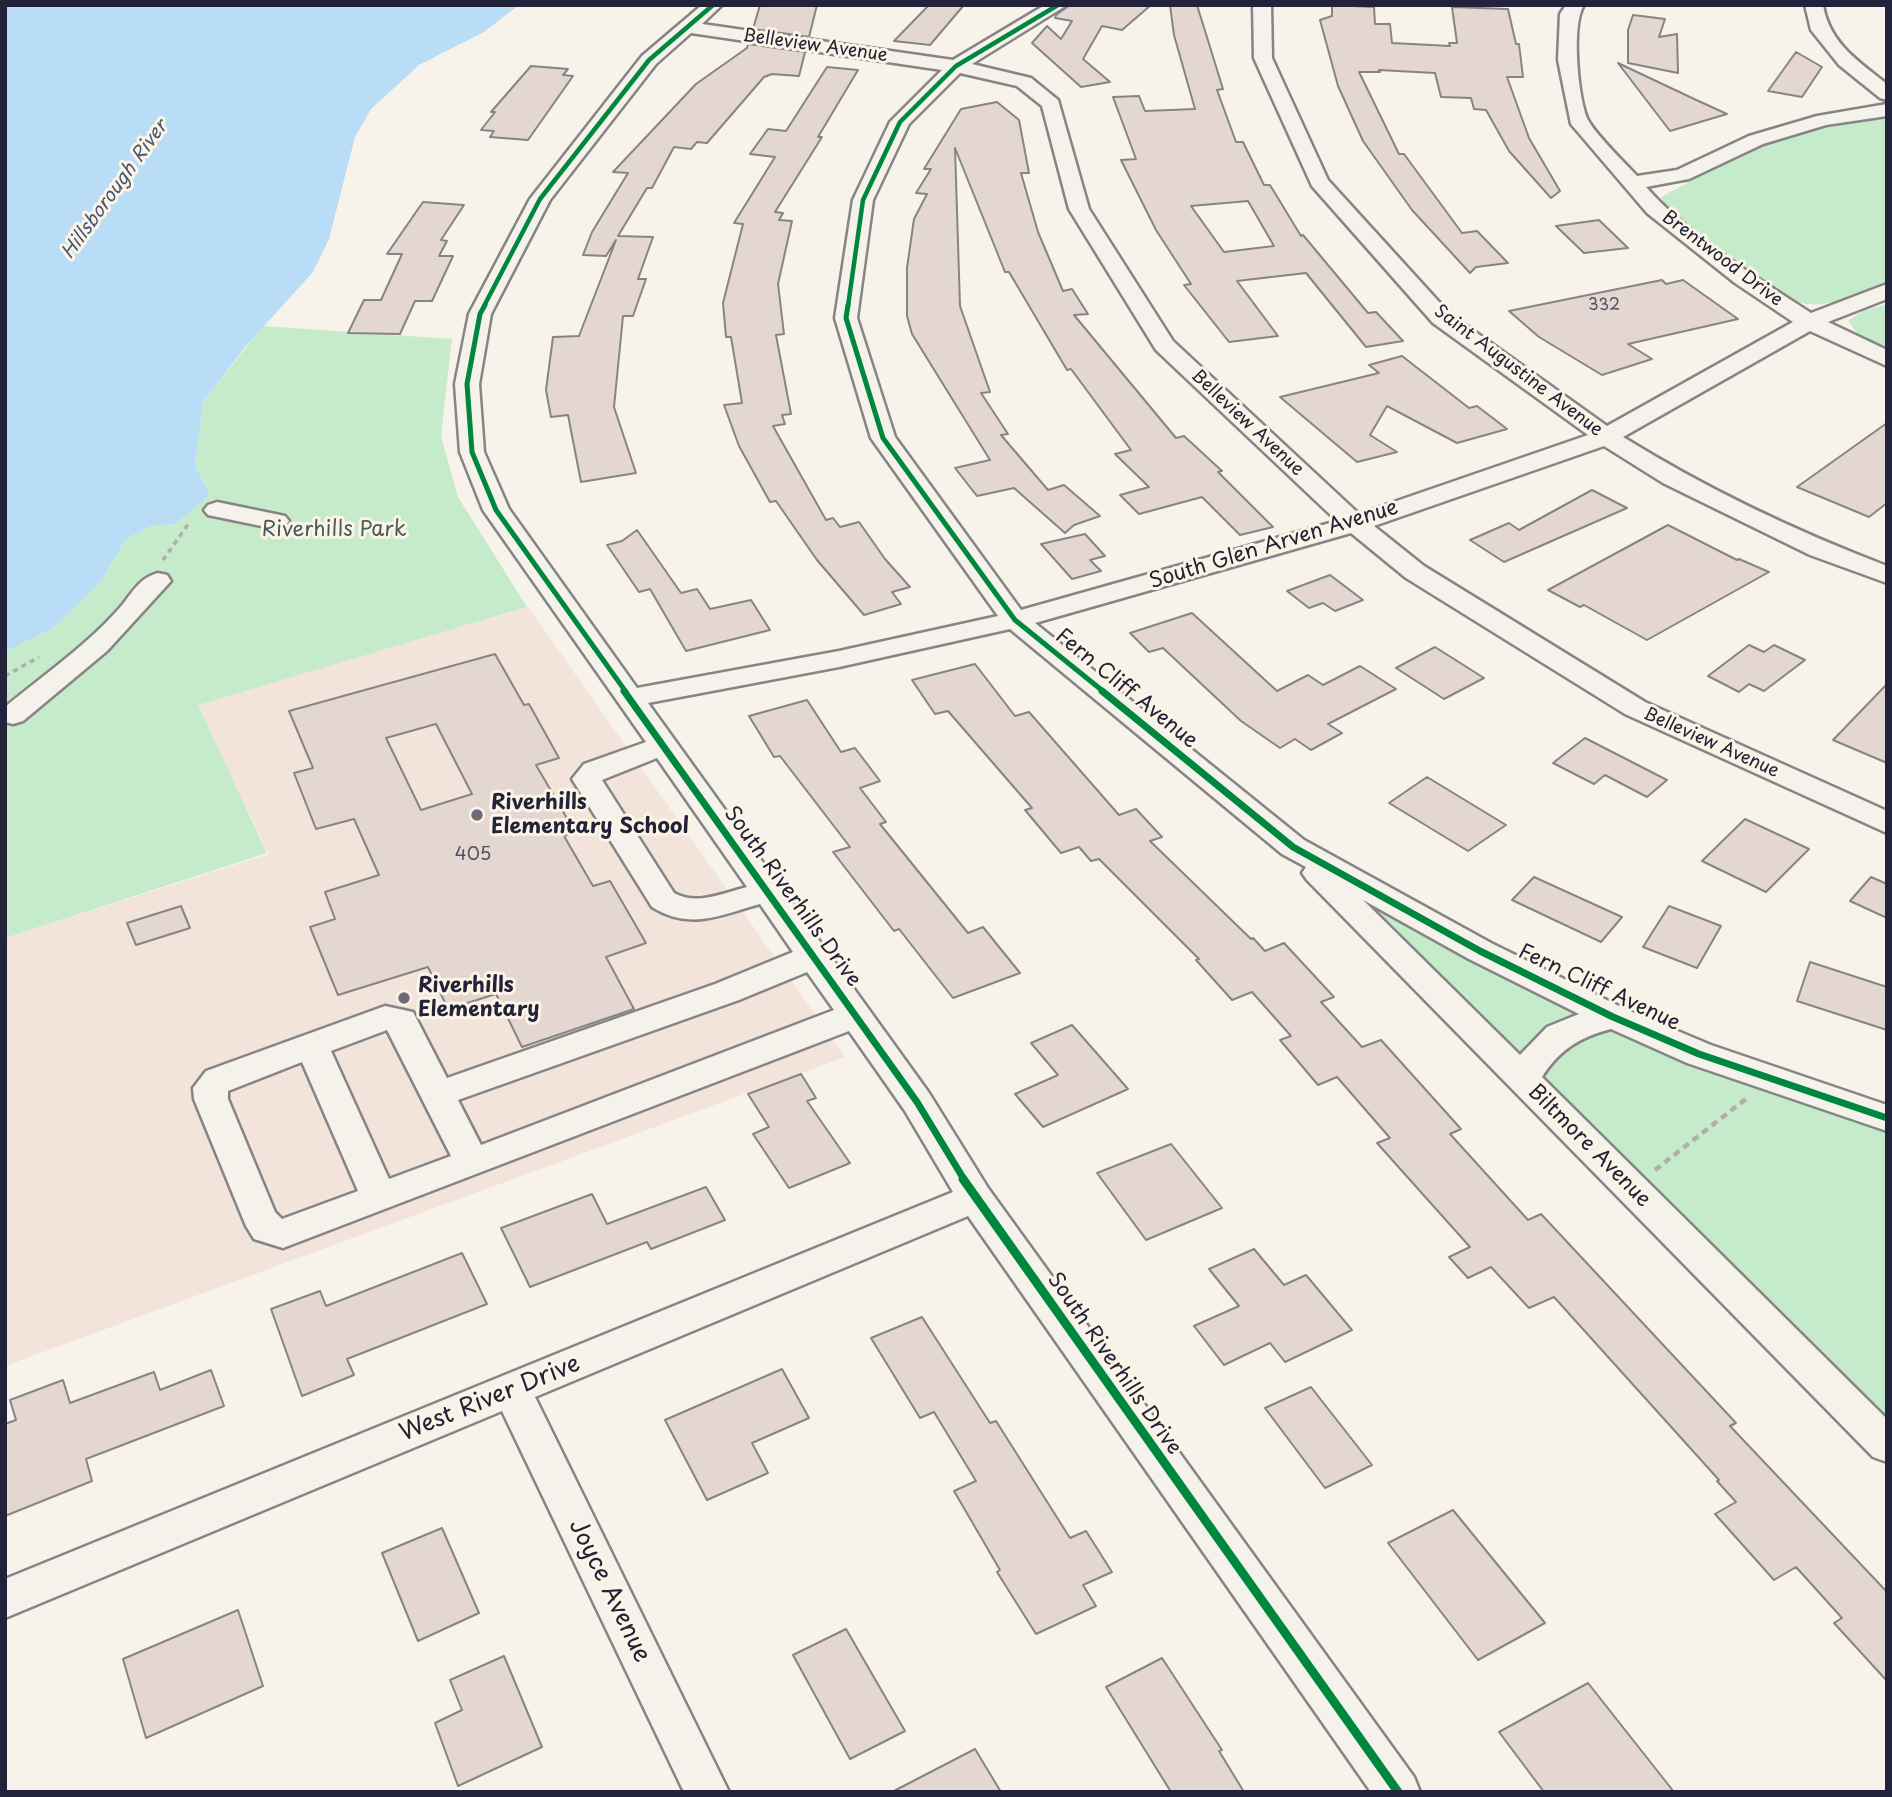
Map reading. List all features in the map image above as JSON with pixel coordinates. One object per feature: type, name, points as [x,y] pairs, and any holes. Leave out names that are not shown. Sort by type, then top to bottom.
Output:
[{"type":"street","name":"South Riverhills Drive","points":[[713,5],[649,60],[540,199],[480,314],[467,384],[472,452],[496,510],[917,1102],[975,1198],[1398,1792]]},
{"type":"street","name":"Fern Cliff Avenue","points":[[1058,5],[956,66],[900,122],[863,200],[846,318],[883,438],[1015,620],[1293,848],[1480,951],[1613,1017],[1699,1054],[1887,1118]]},
{"type":"street","name":"Saint Augustine Avenue","points":[[1262,5],[1263,58],[1319,182],[1441,318],[1606,437],[1672,478],[1818,549],[1887,575]]},
{"type":"street","name":"Brentwood Drive","points":[[1575,5],[1569,14],[1566,60],[1578,120],[1654,208],[1743,278],[1809,322],[1887,359]]},
{"type":"street","points":[[1814,5],[1817,26],[1846,61],[1887,94]]},
{"type":"street","name":"Belleview Avenue","points":[[686,27],[956,66],[1024,82],[1051,104],[1079,209],[1164,345],[1355,524],[1415,572],[1635,708],[1887,822]]},
{"type":"street","points":[[1634,183],[1682,175],[1756,140],[1824,120],[1887,110]]},
{"type":"street","name":"South Glen Arven Avenue","points":[[628,698],[839,659],[1015,620],[1355,524],[1606,437],[1809,322],[1887,292]]},
{"type":"street","points":[[217,509],[276,521]]},
{"type":"street","points":[[13,715],[97,645],[131,611],[148,588],[158,581]]},
{"type":"street","points":[[662,746],[594,771],[587,779],[663,900],[678,909],[696,911],[767,892]]},
{"type":"street","name":"Biltmore Avenue","points":[[1293,848],[1887,1445]]},
{"type":"street","points":[[439,1094],[727,992],[813,957]]},
{"type":"street","points":[[472,1163],[401,1020],[385,1018],[218,1080],[210,1088],[211,1099],[259,1216],[267,1229],[283,1234],[472,1163],[767,1051],[855,1015]]},
{"type":"street","points":[[1523,1079],[1542,1048],[1576,1026],[1613,1017]]},
{"type":"street","points":[[312,1046],[379,1198]]},
{"type":"street","name":"West River Drive","points":[[5,1599],[975,1198]]},
{"type":"street","name":"Joyce Avenue","points":[[512,1391],[707,1792]]},
{"type":"path","points":[[1629,1187],[1651,1174],[1770,1080]]},
{"type":"shaded area","name":"Riverhills Elementary","points":[[528,607],[845,1057],[5,1366],[5,938],[269,854],[196,705]]},
{"type":"green space","points":[[1887,115],[1887,288],[1821,304],[1802,303],[1769,286],[1724,257],[1683,224],[1661,197],[1731,158],[1772,141],[1837,124]]},
{"type":"green space","points":[[1887,304],[1887,352],[1857,333],[1848,321],[1863,311]]},
{"type":"green space","name":"Riverhills Park","points":[[263,326],[452,339],[441,436],[458,497],[527,607],[198,705],[267,853],[5,938],[5,652],[53,628],[100,583],[126,539],[151,526],[175,524],[210,495],[195,466],[203,402]]},
{"type":"green space","points":[[1338,880],[1621,1029],[1761,1090],[1887,1129],[1887,1419],[1555,1089]]},
{"type":"water","name":"Hillsborough River","points":[[5,5],[519,5],[484,32],[419,65],[371,109],[355,137],[329,239],[313,272],[246,346],[203,402],[195,466],[210,495],[175,524],[151,526],[126,539],[100,583],[53,628],[5,652]]},
{"type":"building","points":[[760,5],[817,5],[809,37],[753,29]]},
{"type":"building","points":[[929,5],[964,5],[930,45],[894,41]]},
{"type":"building","points":[[1070,5],[1151,5],[1122,30],[1102,26],[1083,59],[1110,82],[1081,87],[1032,43],[1047,26],[1061,39],[1072,21],[1055,18]]},
{"type":"building","points":[[1170,5],[1197,5],[1223,89],[1217,90],[1236,142],[1243,142],[1264,185],[1270,185],[1301,236],[1303,235],[1368,313],[1376,312],[1403,341],[1366,347],[1306,273],[1237,281],[1278,336],[1229,342],[1184,285],[1191,284],[1156,230],[1121,160],[1136,159],[1113,97],[1139,96],[1145,111],[1195,109],[1174,35]],"holes":[[[1248,201],[1274,246],[1224,252],[1191,206]]]},
{"type":"building","points":[[1332,5],[1374,7],[1375,24],[1390,24],[1392,43],[1450,46],[1449,43],[1457,43],[1452,7],[1508,9],[1516,44],[1519,44],[1523,77],[1507,77],[1529,138],[1560,191],[1551,198],[1509,151],[1486,110],[1474,109],[1471,98],[1441,97],[1435,73],[1379,70],[1380,72],[1359,72],[1399,154],[1404,154],[1462,233],[1477,231],[1508,263],[1476,267],[1470,273],[1412,210],[1363,141],[1338,86],[1320,20],[1332,16]]},
{"type":"building","points":[[1633,15],[1665,19],[1659,37],[1677,34],[1678,73],[1628,63],[1628,30]]},
{"type":"building","points":[[748,44],[805,52],[799,76],[772,74],[764,77],[707,143],[697,142],[691,149],[674,147],[652,188],[647,188],[618,236],[653,237],[638,279],[646,279],[633,316],[623,316],[614,407],[636,473],[581,482],[568,415],[551,417],[546,390],[553,337],[579,336],[616,240],[606,256],[583,255],[592,232],[628,173],[613,172],[696,84],[747,48]]},
{"type":"building","points":[[1796,52],[1822,67],[1802,97],[1768,91]]},
{"type":"building","points":[[1618,63],[1692,98],[1727,114],[1670,131]]},
{"type":"building","points":[[531,66],[568,69],[563,75],[573,76],[528,140],[490,137],[494,131],[481,130],[495,112],[491,112]]},
{"type":"building","points":[[827,67],[858,70],[818,137],[822,137],[775,212],[783,213],[779,220],[792,221],[778,284],[784,334],[776,335],[791,414],[782,415],[785,424],[773,426],[826,520],[833,518],[840,527],[859,522],[885,559],[910,587],[892,592],[901,604],[864,615],[817,560],[776,501],[770,502],[739,446],[724,405],[742,403],[731,337],[726,337],[723,303],[743,224],[734,223],[775,157],[750,154],[768,129],[786,131]]},
{"type":"building","points":[[997,102],[1019,120],[1029,173],[1021,173],[1038,232],[1063,291],[1072,289],[1088,314],[1074,315],[1176,438],[1184,436],[1222,471],[1218,472],[1273,527],[1240,535],[1202,497],[1139,514],[1120,495],[1149,487],[1115,454],[1131,450],[1071,369],[1067,370],[1009,272],[1005,272],[955,148],[960,306],[990,392],[981,393],[1008,434],[1001,435],[1048,490],[1064,485],[1100,516],[1074,525],[1065,533],[1014,488],[977,496],[955,468],[990,460],[912,334],[907,316],[907,268],[914,219],[927,194],[916,193],[931,169],[924,169],[961,109]]},
{"type":"building","points":[[423,202],[464,205],[441,240],[447,241],[439,256],[453,256],[432,301],[415,301],[400,334],[348,333],[364,300],[381,300],[402,254],[387,254]]},
{"type":"building","points":[[1599,220],[1628,248],[1584,253],[1556,226]]},
{"type":"building","points":[[1662,280],[1666,284],[1683,280],[1738,319],[1628,344],[1652,359],[1602,375],[1539,337],[1509,311]]},
{"type":"building","points":[[1402,356],[1469,408],[1477,406],[1507,429],[1457,443],[1387,406],[1370,435],[1397,452],[1357,462],[1280,397],[1379,373],[1369,365]]},
{"type":"building","points":[[1887,423],[1887,503],[1869,517],[1797,487]]},
{"type":"building","points":[[1592,490],[1627,508],[1504,562],[1470,540],[1509,523],[1519,530]]},
{"type":"building","points":[[1668,525],[1737,560],[1769,572],[1647,640],[1584,605],[1580,607],[1548,590]]},
{"type":"building","points":[[637,530],[681,593],[697,589],[710,609],[751,600],[770,630],[686,651],[650,589],[639,592],[607,545],[622,541]]},
{"type":"building","points":[[1085,534],[1105,556],[1090,560],[1101,571],[1072,579],[1041,544]]},
{"type":"building","points":[[1330,575],[1363,600],[1335,611],[1323,603],[1309,608],[1287,591]]},
{"type":"building","points":[[1192,613],[1277,691],[1308,675],[1323,685],[1360,666],[1396,689],[1328,724],[1342,733],[1311,750],[1295,739],[1280,748],[1241,721],[1163,648],[1149,652],[1130,633]]},
{"type":"building","points":[[1749,645],[1764,652],[1774,645],[1805,660],[1764,691],[1749,684],[1739,692],[1708,676]]},
{"type":"building","points":[[1435,647],[1484,678],[1444,699],[1396,668]]},
{"type":"building","points":[[495,654],[524,705],[529,704],[559,758],[536,765],[575,832],[564,836],[593,886],[610,881],[646,943],[606,957],[634,1009],[522,1047],[496,994],[448,1009],[428,967],[338,995],[310,927],[335,919],[325,892],[379,875],[354,819],[316,829],[294,773],[313,768],[289,711]],"holes":[[[436,724],[472,794],[421,810],[386,738]]]},
{"type":"building","points":[[975,664],[1015,716],[1029,712],[1119,815],[1136,809],[1162,837],[1150,841],[1251,939],[1265,951],[1284,943],[1334,997],[1321,1002],[1362,1047],[1381,1040],[1461,1129],[1450,1134],[1528,1220],[1541,1214],[1736,1423],[1730,1426],[1887,1592],[1887,1681],[1834,1623],[1842,1618],[1796,1567],[1774,1580],[1715,1514],[1736,1502],[1554,1297],[1529,1308],[1491,1267],[1468,1278],[1449,1257],[1470,1247],[1377,1143],[1390,1138],[1337,1077],[1318,1085],[1280,1040],[1291,1036],[1252,992],[1232,1000],[1196,960],[1199,959],[1099,859],[1091,861],[1079,847],[1061,853],[1025,810],[1032,808],[948,711],[935,714],[912,680]]},
{"type":"building","points":[[1887,684],[1887,763],[1833,740]]},
{"type":"building","points":[[807,700],[841,752],[855,748],[880,781],[860,788],[886,822],[880,824],[968,933],[983,927],[1020,973],[953,998],[899,929],[894,931],[833,852],[850,847],[780,756],[774,757],[749,716]]},
{"type":"building","points":[[1585,738],[1667,780],[1647,797],[1605,775],[1594,784],[1553,763]]},
{"type":"building","points":[[1427,777],[1506,825],[1468,851],[1389,803]]},
{"type":"building","points":[[1745,819],[1809,849],[1766,892],[1702,861]]},
{"type":"building","points":[[1534,877],[1622,917],[1601,942],[1512,900]]},
{"type":"building","points":[[1871,877],[1887,884],[1887,918],[1850,901]]},
{"type":"building","points":[[181,906],[190,928],[136,945],[127,923]]},
{"type":"building","points":[[1669,906],[1721,926],[1697,968],[1643,947]]},
{"type":"building","points":[[1810,962],[1887,987],[1887,1030],[1797,1001]]},
{"type":"building","points":[[1072,1025],[1128,1089],[1043,1127],[1015,1094],[1058,1075],[1031,1043]]},
{"type":"building","points":[[801,1074],[816,1098],[807,1101],[850,1163],[789,1188],[753,1134],[769,1127],[748,1094]]},
{"type":"building","points":[[1171,1144],[1222,1208],[1146,1240],[1097,1173]]},
{"type":"building","points":[[706,1187],[725,1220],[651,1249],[647,1242],[530,1287],[501,1228],[592,1194],[607,1224]]},
{"type":"building","points":[[1254,1249],[1284,1285],[1306,1275],[1352,1330],[1285,1362],[1270,1343],[1224,1365],[1194,1326],[1239,1306],[1209,1269]]},
{"type":"building","points":[[462,1253],[487,1304],[347,1359],[354,1375],[302,1396],[271,1309],[320,1291],[326,1306]]},
{"type":"building","points":[[922,1317],[990,1423],[996,1421],[1070,1538],[1086,1531],[1112,1572],[1083,1585],[1096,1606],[1036,1634],[997,1572],[1000,1570],[954,1491],[976,1481],[934,1412],[920,1418],[871,1338]]},
{"type":"building","points":[[782,1369],[809,1418],[752,1443],[768,1473],[707,1500],[665,1420]]},
{"type":"building","points":[[211,1370],[224,1406],[86,1459],[92,1481],[5,1516],[5,1424],[16,1420],[10,1400],[63,1380],[70,1403],[154,1372],[160,1390]]},
{"type":"building","points":[[1311,1387],[1372,1465],[1325,1488],[1265,1408]]},
{"type":"building","points":[[1453,1510],[1545,1623],[1478,1660],[1388,1543]]},
{"type":"building","points":[[442,1528],[479,1613],[418,1641],[382,1553]]},
{"type":"building","points":[[238,1610],[263,1686],[146,1738],[123,1659]]},
{"type":"building","points":[[846,1629],[905,1731],[850,1759],[793,1655]]},
{"type":"building","points":[[504,1656],[542,1747],[458,1786],[435,1723],[462,1710],[450,1680]]},
{"type":"building","points":[[1162,1658],[1222,1750],[1219,1751],[1244,1792],[1171,1792],[1106,1687]]},
{"type":"building","points":[[1588,1683],[1674,1792],[1544,1792],[1499,1732]]},
{"type":"building","points":[[975,1749],[1001,1792],[892,1792]]},
{"type":"cycle path","points":[[713,5],[649,60],[540,199],[480,314],[467,384],[472,452],[496,510],[917,1102],[975,1198],[1398,1792]]},
{"type":"cycle path","points":[[1058,5],[956,66],[900,122],[863,200],[846,318],[883,438],[1015,620],[1293,847],[1480,951],[1613,1017],[1699,1054],[1887,1118]]},
{"type":"place","name":"Riverhills Elementary School","points":[[477,815]]},
{"type":"place","name":"Riverhills Elementary","points":[[404,998]]}]
